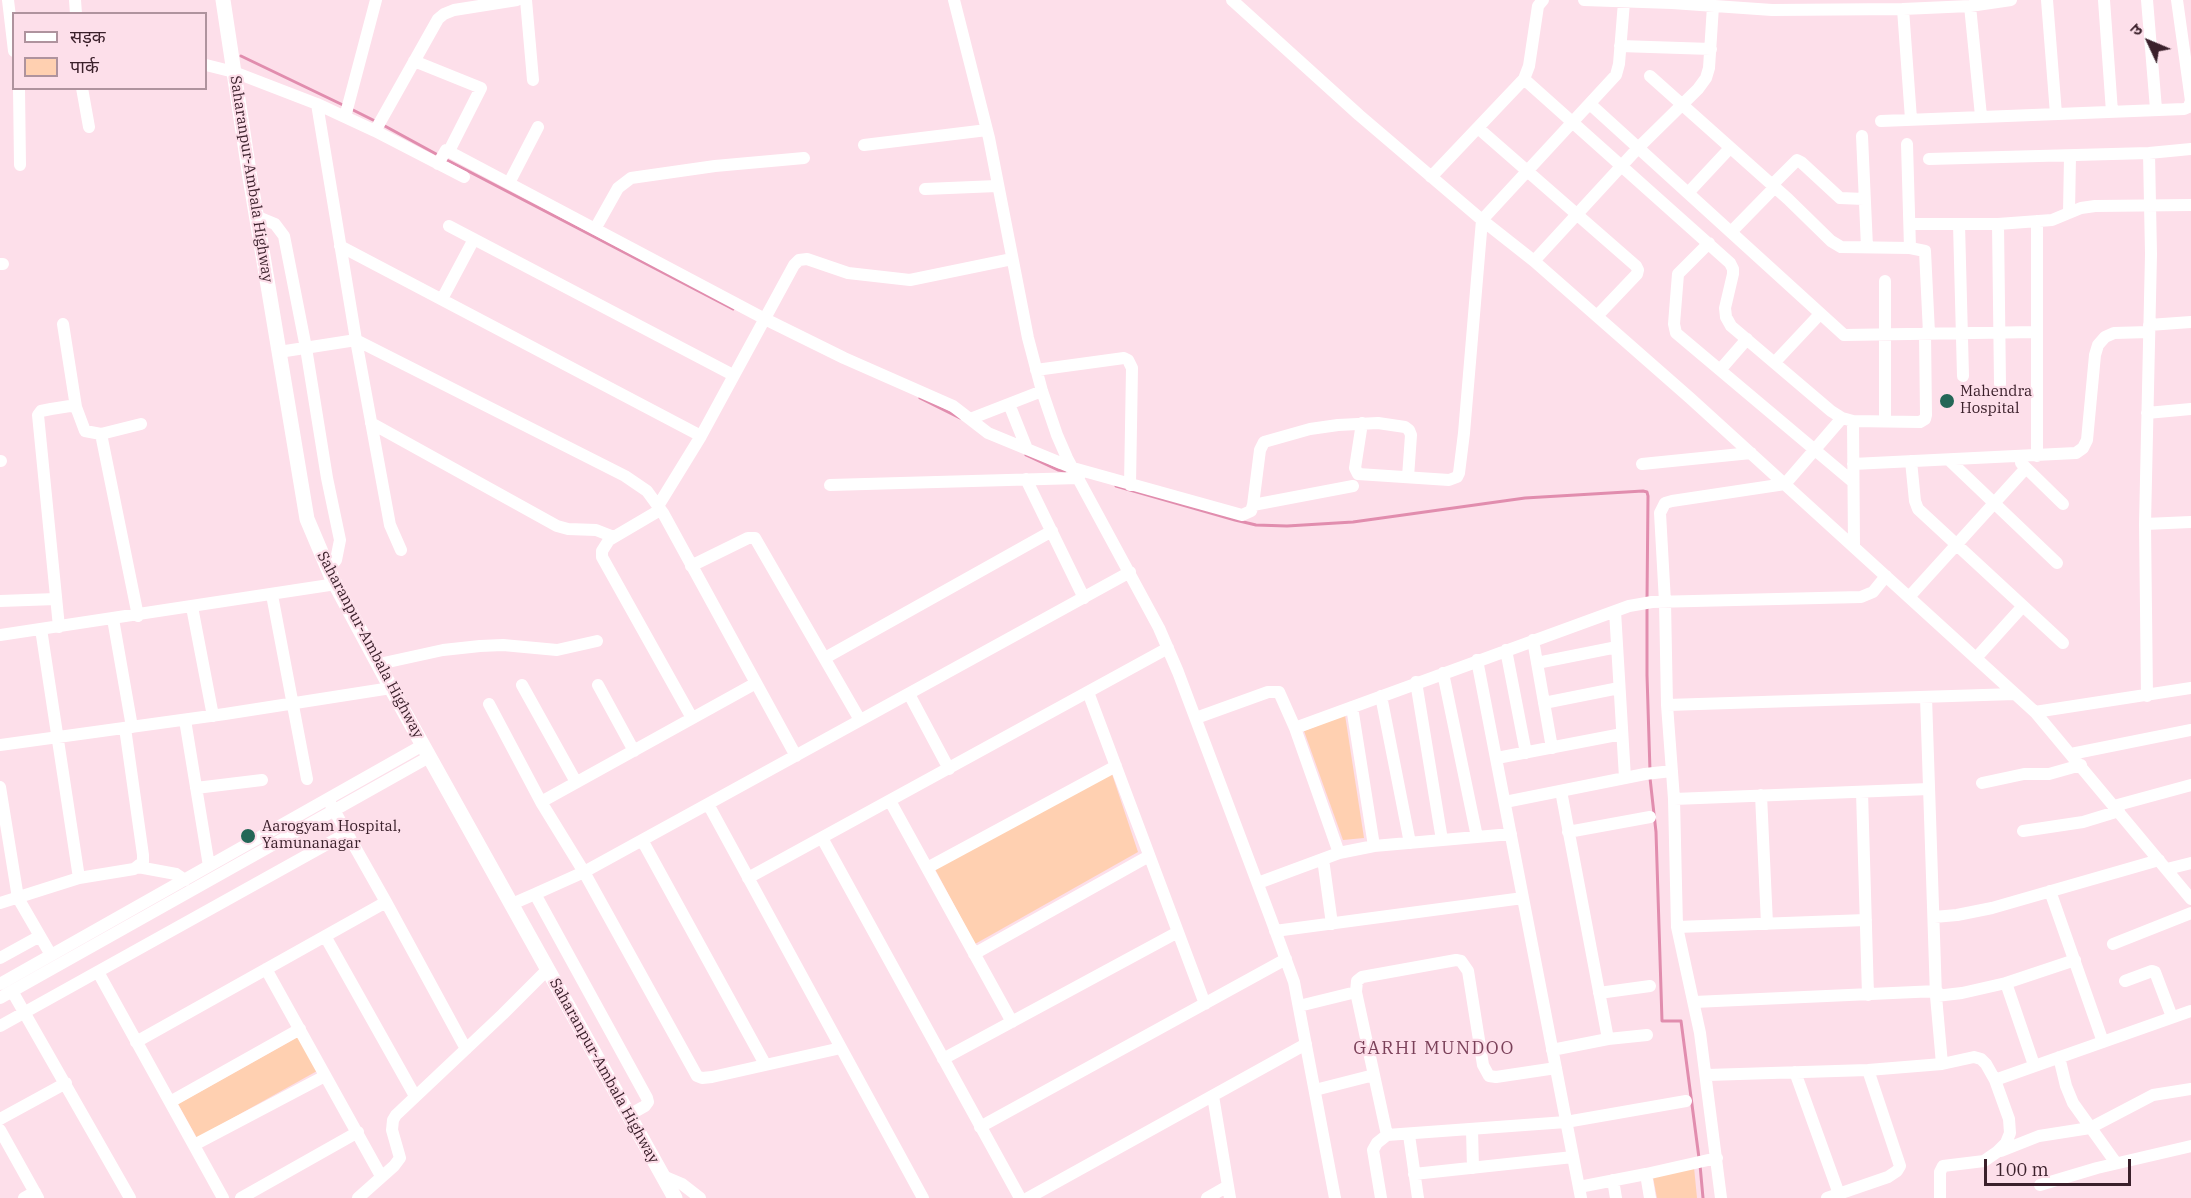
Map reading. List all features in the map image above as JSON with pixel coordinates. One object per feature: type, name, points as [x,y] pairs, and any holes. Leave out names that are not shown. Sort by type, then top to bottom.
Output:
[{"type":"main road","name":"Saharanpur-Ambala Highway","points":[[223,0],[307,519],[328,570],[391,688],[675,1198]]},
{"type":"street","points":[[8,0],[8,19],[12,40]]},
{"type":"street","points":[[347,111],[376,0]]},
{"type":"street","points":[[378,126],[438,19],[454,10],[517,0]]},
{"type":"street","points":[[526,0],[533,80]]},
{"type":"street","points":[[954,0],[987,130],[1012,260],[1042,391],[1057,435],[1168,648],[1286,959],[1299,1005],[1335,1198]]},
{"type":"street","points":[[1232,0],[1431,177],[1597,316],[2035,712],[2191,899]]},
{"type":"street","points":[[1431,177],[1524,79],[1529,66],[1538,6],[1543,0]]},
{"type":"street","points":[[1584,0],[1772,10],[1904,9],[1970,6],[2011,0]]},
{"type":"street","points":[[2047,0],[2056,114]]},
{"type":"street","points":[[2104,0],[2112,112]]},
{"type":"street","points":[[2147,0],[2156,109]]},
{"type":"street","points":[[1881,121],[2184,109],[2190,106],[2191,101],[2177,0]]},
{"type":"street","points":[[1362,423],[1355,471],[1363,474],[1449,480],[1457,477],[1482,220],[1616,75],[1624,2]]},
{"type":"street","points":[[1534,261],[1706,78],[1711,49],[1713,6]]},
{"type":"street","points":[[1970,6],[1981,116]]},
{"type":"street","points":[[1904,9],[1911,119]]},
{"type":"street","points":[[1620,46],[1711,49]]},
{"type":"street","points":[[414,61],[481,88],[443,157]]},
{"type":"street","points":[[207,65],[234,72],[317,104],[347,111],[443,157],[509,183],[595,228],[763,323],[953,406],[988,433],[1028,449],[1076,473],[1242,515],[1251,511],[1253,505],[1260,450],[1264,442],[1310,429],[1362,423],[1405,427],[1409,430],[1411,435],[1408,477]]},
{"type":"street","points":[[1524,79],[1730,263],[1733,269],[1725,308],[1726,317],[1731,326],[1831,411],[1847,420],[1920,422],[1925,419],[1927,254],[1923,249],[1848,248],[1832,241],[1650,76]]},
{"type":"street","points":[[19,90],[20,165]]},
{"type":"street","points":[[82,90],[89,127]]},
{"type":"street","points":[[317,104],[390,525],[401,550]]},
{"type":"street","points":[[1590,104],[1844,335],[2037,332]]},
{"type":"street","points":[[509,183],[538,127]]},
{"type":"street","points":[[1478,128],[1529,170],[1636,266],[1637,274],[1597,316]]},
{"type":"street","points":[[864,145],[987,130]]},
{"type":"street","points":[[1862,136],[1867,248]]},
{"type":"street","points":[[1907,144],[1910,248]]},
{"type":"street","points":[[1688,193],[1730,148]]},
{"type":"street","points":[[1929,159],[2149,153],[2191,149]]},
{"type":"street","points":[[2147,696],[2145,524],[2151,254],[2149,153]]},
{"type":"street","points":[[2069,213],[2070,156]]},
{"type":"street","points":[[443,157],[464,177]]},
{"type":"street","points":[[595,228],[618,188],[631,178],[716,166],[804,158]]},
{"type":"street","points":[[1731,232],[1797,160],[1802,162],[1840,198],[1864,199]]},
{"type":"street","points":[[925,189],[997,186]]},
{"type":"street","points":[[1910,224],[1998,224],[2052,220],[2095,206],[2191,205]]},
{"type":"street","points":[[258,217],[275,224],[284,236],[340,540],[336,560],[328,570]]},
{"type":"street","points":[[2037,221],[2037,456]]},
{"type":"street","points":[[1959,224],[1963,376]]},
{"type":"street","points":[[1998,224],[2000,384]]},
{"type":"street","points":[[449,226],[734,375]]},
{"type":"street","points":[[442,300],[474,239]]},
{"type":"street","points":[[1709,243],[1678,274],[1674,324],[1676,333],[1853,482]]},
{"type":"street","points":[[340,246],[701,436]]},
{"type":"street","points":[[692,718],[602,557],[602,550],[614,537],[659,508],[795,265],[799,260],[807,259],[848,273],[910,280],[1012,260]]},
{"type":"street","points":[[1885,281],[1885,421]]},
{"type":"street","points":[[1775,362],[1820,314]]},
{"type":"street","points":[[1853,464],[2076,453],[2083,448],[2087,440],[2095,355],[2098,345],[2105,337],[2114,333],[2191,322]]},
{"type":"street","points":[[63,324],[76,407],[86,431],[100,434],[141,424]]},
{"type":"street","points":[[279,352],[356,339],[625,476],[647,491],[659,508],[796,756]]},
{"type":"street","points":[[1720,370],[1747,339]]},
{"type":"street","points":[[1036,370],[1124,358],[1128,360],[1132,368],[1130,485]]},
{"type":"street","points":[[970,419],[1042,391]]},
{"type":"street","points":[[1009,404],[1028,449]]},
{"type":"street","points":[[59,627],[38,415],[41,411],[76,407]]},
{"type":"street","points":[[2147,413],[2191,409]]},
{"type":"street","points":[[1721,1198],[1707,1075],[1677,927],[1672,771],[1667,705],[1653,603],[1660,513],[1665,503],[1785,484],[1815,449],[1847,420]]},
{"type":"street","points":[[1847,420],[1853,464],[1854,547]]},
{"type":"street","points":[[371,423],[557,526],[568,529],[596,530],[614,537]]},
{"type":"street","points":[[100,434],[138,615]]},
{"type":"street","points":[[1642,464],[1751,453]]},
{"type":"street","points":[[2013,457],[2063,504]]},
{"type":"street","points":[[1949,460],[2057,563]]},
{"type":"street","points":[[1911,461],[1915,501],[1918,509],[2062,643]]},
{"type":"street","points":[[1909,597],[2026,468]]},
{"type":"street","points":[[830,485],[1026,479],[1076,473]]},
{"type":"street","points":[[1026,479],[1084,598]]},
{"type":"street","points":[[1253,505],[1353,486]]},
{"type":"street","points":[[2145,524],[2191,522]]},
{"type":"street","points":[[825,658],[1052,531]]},
{"type":"street","points":[[691,566],[748,538],[755,538],[861,720]]},
{"type":"street","points":[[512,904],[584,872],[1130,573]]},
{"type":"street","points":[[1295,728],[1615,610],[1653,603],[1861,597],[1873,592],[1886,576]]},
{"type":"street","points":[[0,635],[336,585]]},
{"type":"street","points":[[272,595],[306,779]]},
{"type":"street","points":[[0,601],[56,599]]},
{"type":"street","points":[[1976,658],[2023,606]]},
{"type":"street","points":[[192,607],[213,716]]},
{"type":"street","points":[[1615,610],[1625,778]]},
{"type":"street","points":[[113,619],[143,855],[143,862],[138,867]]},
{"type":"street","points":[[41,629],[79,878]]},
{"type":"street","points":[[1533,640],[1552,748]]},
{"type":"street","points":[[378,664],[442,650],[480,646],[503,645],[557,650],[597,641]]},
{"type":"street","points":[[1537,663],[1617,647]]},
{"type":"street","points":[[748,878],[1168,648]]},
{"type":"street","points":[[1506,650],[1526,753]]},
{"type":"street","points":[[1477,660],[1580,1192],[1612,1180],[1717,1158]]},
{"type":"street","points":[[1443,673],[1477,837]]},
{"type":"street","points":[[1416,682],[1442,840]]},
{"type":"street","points":[[542,802],[756,683]]},
{"type":"street","points":[[522,685],[576,782]]},
{"type":"street","points":[[598,685],[634,751]]},
{"type":"street","points":[[0,745],[213,716],[391,688]]},
{"type":"street","points":[[1544,703],[1619,688]]},
{"type":"street","points":[[2035,712],[2191,688]]},
{"type":"street","points":[[1196,718],[1273,691],[1279,692],[1295,728],[1339,853]]},
{"type":"street","points":[[1088,692],[1204,1004]]},
{"type":"street","points":[[909,694],[949,769]]},
{"type":"street","points":[[1667,705],[2015,694]]},
{"type":"street","points":[[1381,696],[1410,843]]},
{"type":"street","points":[[1926,697],[1936,993],[1942,1064]]},
{"type":"street","points":[[489,704],[697,1076],[712,1077],[841,1048]]},
{"type":"street","points":[[1352,706],[1374,846]]},
{"type":"street","points":[[185,720],[209,866]]},
{"type":"street","points":[[2071,754],[2191,730]]},
{"type":"street","points":[[1497,759],[1622,734]]},
{"type":"street","points":[[0,998],[426,751]]},
{"type":"street","points":[[1982,783],[2024,774],[2049,774],[2080,765]]},
{"type":"street","points":[[927,868],[1116,766]]},
{"type":"street","points":[[1505,802],[1651,773],[1672,771]]},
{"type":"street","points":[[196,788],[262,780]]},
{"type":"street","points":[[2023,831],[2083,822],[2117,808],[2191,785]]},
{"type":"street","points":[[0,787],[3,823],[18,898],[51,955]]},
{"type":"street","points":[[1674,799],[1929,789]]},
{"type":"street","points":[[1561,791],[1608,1040]]},
{"type":"street","points":[[1862,792],[1868,995]]},
{"type":"street","points":[[1761,795],[1767,924]]},
{"type":"street","points":[[890,801],[1012,1022]]},
{"type":"street","points":[[708,804],[923,1198]]},
{"type":"street","points":[[331,805],[466,1049]]},
{"type":"street","points":[[0,984],[209,866],[331,805]]},
{"type":"street","points":[[1568,832],[1650,817]]},
{"type":"street","points":[[0,1026],[347,833]]},
{"type":"street","points":[[1258,883],[1339,853],[1374,846],[1511,834]]},
{"type":"street","points":[[822,838],[1020,1198]]},
{"type":"street","points":[[642,840],[765,1064]]},
{"type":"street","points":[[974,954],[1149,856]]},
{"type":"street","points":[[1323,859],[1332,924]]},
{"type":"street","points":[[1934,917],[1992,908],[2050,891],[2163,865],[2191,864]]},
{"type":"street","points":[[0,903],[79,878],[138,867],[176,874],[185,880]]},
{"type":"street","points":[[2050,891],[2103,1042]]},
{"type":"street","points":[[535,894],[647,1098],[648,1102],[645,1106],[629,1115]]},
{"type":"street","points":[[1275,931],[1523,898]]},
{"type":"street","points":[[136,1042],[386,902]]},
{"type":"street","points":[[2113,944],[2191,913]]},
{"type":"street","points":[[1677,927],[1866,920]]},
{"type":"street","points":[[943,1059],[1178,932]]},
{"type":"street","points":[[0,958],[40,936]]},
{"type":"street","points":[[325,936],[415,1096]]},
{"type":"street","points":[[980,1127],[1286,959]]},
{"type":"street","points":[[1694,1002],[1962,993],[2006,983],[2074,960]]},
{"type":"street","points":[[1387,1135],[1356,992],[1357,981],[1362,977],[1461,961],[1468,971],[1484,1065],[1489,1076],[1496,1077],[1556,1068]]},
{"type":"street","points":[[266,969],[381,1176]]},
{"type":"street","points":[[358,1198],[400,1158],[392,1130],[393,1120],[415,1096],[548,969]]},
{"type":"street","points":[[2125,981],[2152,971],[2155,972],[2172,1017]]},
{"type":"street","points":[[98,972],[223,1198]]},
{"type":"street","points":[[2006,983],[2034,1065]]},
{"type":"street","points":[[1599,993],[1650,986]]},
{"type":"street","points":[[12,991],[130,1198]]},
{"type":"street","points":[[1299,1005],[1356,992]]},
{"type":"street","points":[[1995,1080],[2191,1011]]},
{"type":"street","points":[[170,1102],[300,1029]]},
{"type":"street","points":[[1552,1050],[1647,1035]]},
{"type":"street","points":[[1028,1198],[1306,1044]]},
{"type":"street","points":[[1707,1075],[1868,1070],[1942,1064],[1974,1057],[1986,1064],[1995,1080],[2009,1119],[2010,1133],[2006,1143],[1984,1161],[1943,1166],[1940,1172],[1940,1198]]},
{"type":"street","points":[[2059,1057],[2073,1103],[2116,1163]]},
{"type":"street","points":[[1795,1072],[1833,1196],[1888,1177],[1900,1166],[1868,1070]]},
{"type":"street","points":[[1316,1089],[1374,1075]]},
{"type":"street","points":[[194,1145],[325,1076]]},
{"type":"street","points":[[0,1119],[66,1083]]},
{"type":"street","points":[[1997,1152],[2039,1136],[2090,1128],[2153,1095],[2191,1089]]},
{"type":"street","points":[[1208,1198],[1229,1192],[1213,1096]]},
{"type":"street","points":[[1381,1198],[1373,1150],[1377,1143],[1387,1135],[1566,1122],[1686,1101]]},
{"type":"street","points":[[0,1130],[32,1196]]},
{"type":"street","points":[[1472,1130],[1473,1168]]},
{"type":"street","points":[[241,1198],[358,1132]]},
{"type":"street","points":[[1409,1135],[1418,1198]]},
{"type":"street","points":[[2040,1185],[2116,1163],[2191,1146]]},
{"type":"street","points":[[1414,1174],[1573,1157]]},
{"type":"street","points":[[1646,1174],[1650,1198]]},
{"type":"street","points":[[663,1176],[682,1184],[700,1198]]},
{"type":"street","points":[[1612,1180],[1616,1198]]},
{"type":"green space","points":[[1345,715],[1364,838],[1343,840],[1304,731]]},
{"type":"green space","points":[[1112,774],[1138,852],[975,944],[935,869]]},
{"type":"green space","points":[[298,1037],[317,1071],[197,1138],[178,1104]]},
{"type":"green space","points":[[1694,1167],[1697,1198],[1657,1198],[1652,1172]]},
{"type":"waterway","points":[[241,56],[345,106]]},
{"type":"waterway","points":[[351,109],[377,122]]},
{"type":"waterway","points":[[383,125],[438,155]]},
{"type":"waterway","points":[[443,158],[733,309]]},
{"type":"waterway","points":[[920,398],[960,418]]},
{"type":"waterway","points":[[1026,455],[1065,471]]},
{"type":"waterway","points":[[1116,486],[1256,525],[1287,526],[1353,522],[1525,498],[1643,491],[1647,492],[1648,496],[1647,600]]},
{"type":"waterway","points":[[1647,607],[1650,771]]},
{"type":"waterway","points":[[1650,778],[1656,832],[1662,1021],[1681,1021],[1699,1158]]},
{"type":"waterway","points":[[1700,1165],[1703,1198]]},
{"type":"place","name":"Mahendra Hospital","points":[[1947,401]]},
{"type":"place","name":"Aarogyam Hospital, Yamunanagar","points":[[248,836]]},
{"type":"district","name":"GARHI MUNDOO","points":[[1434,1049]]}]
